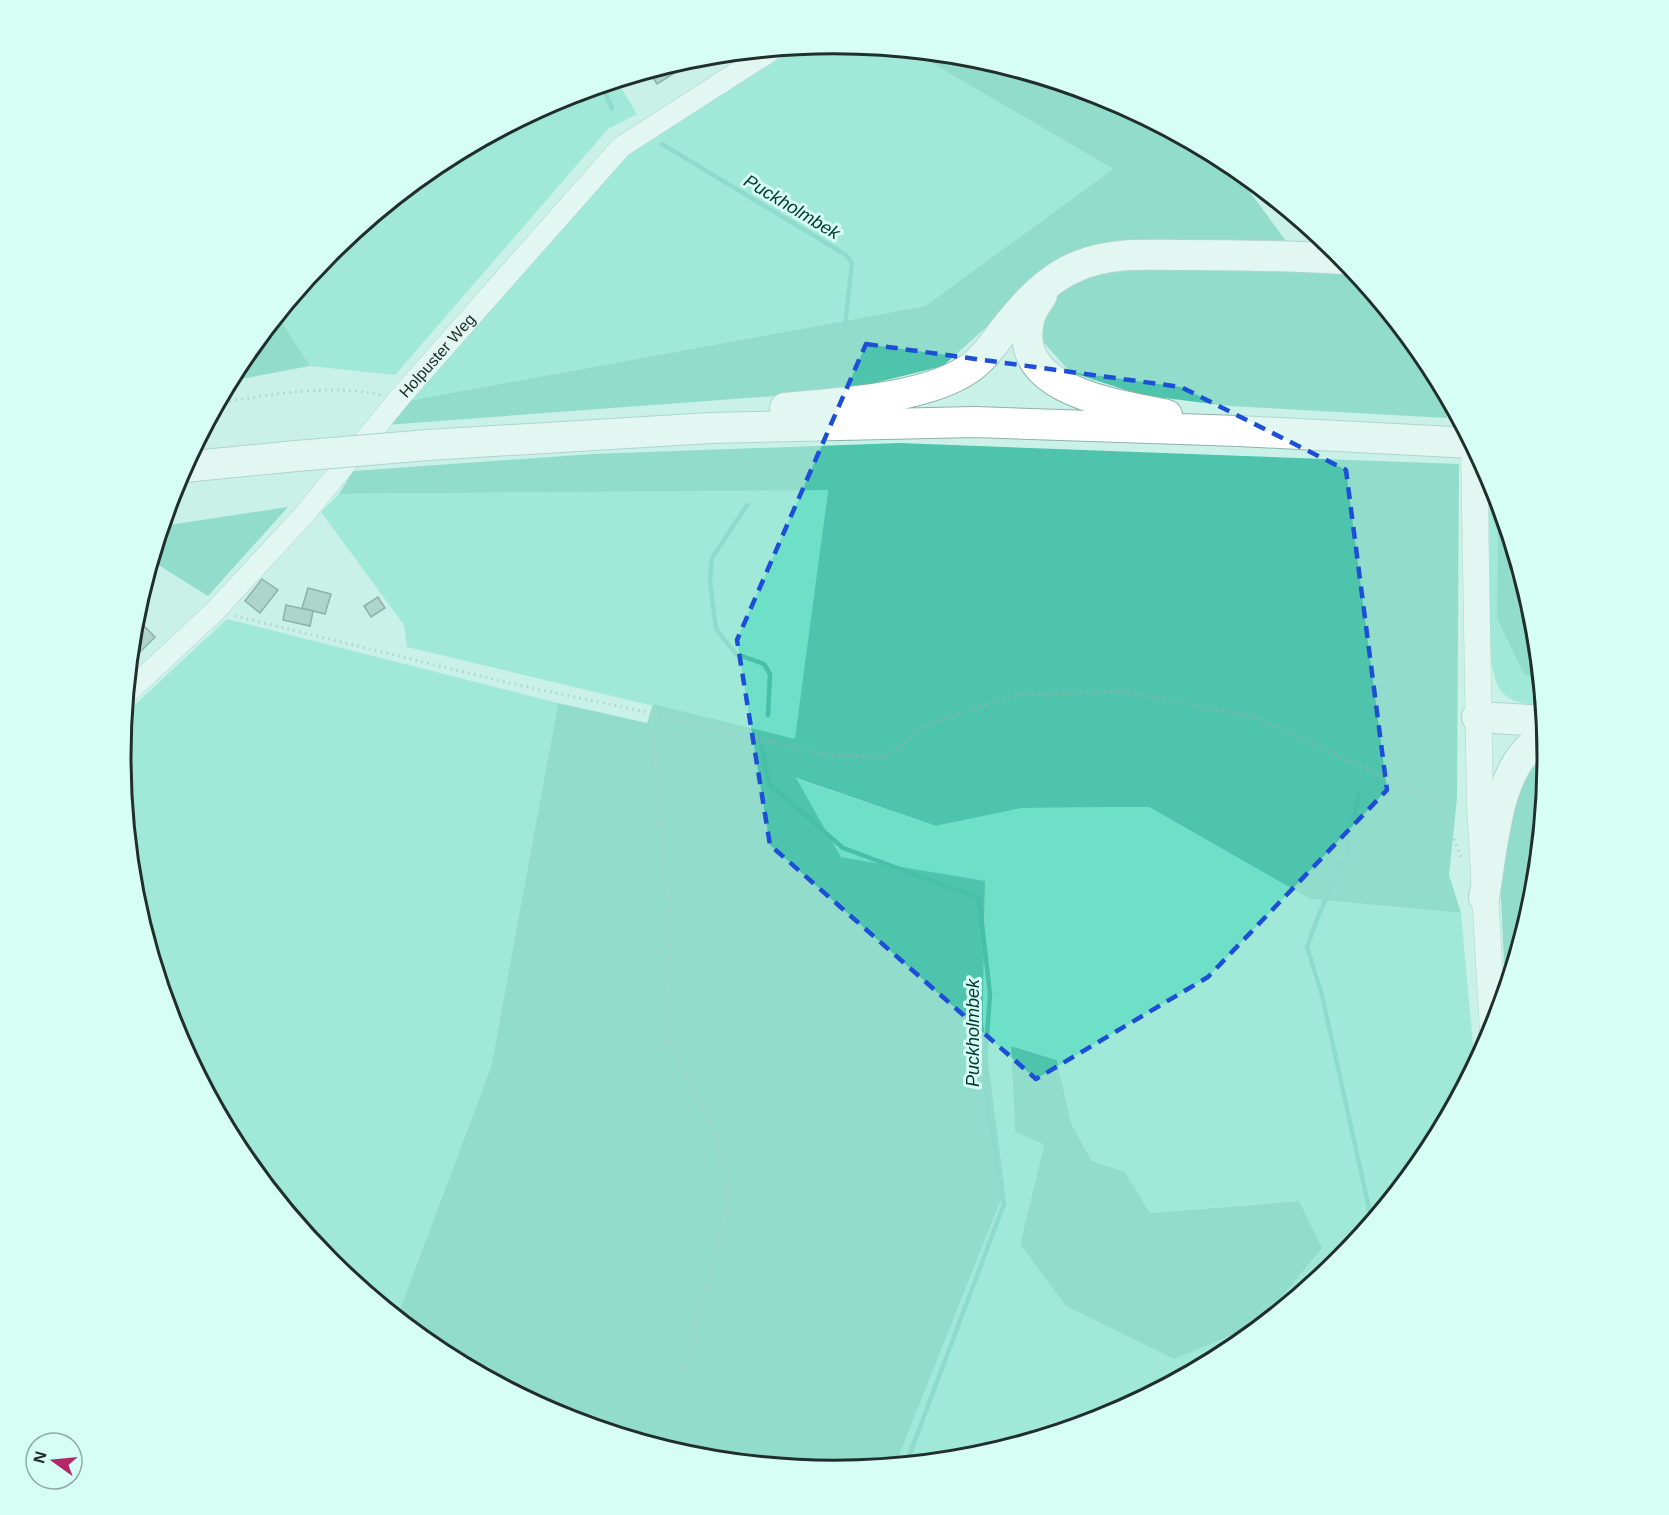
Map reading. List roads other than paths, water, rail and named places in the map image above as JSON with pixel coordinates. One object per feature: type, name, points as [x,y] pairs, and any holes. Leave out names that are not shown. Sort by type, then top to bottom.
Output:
[{"type":"highway","points":[[711,428],[754,412],[888,395],[950,379],[977,362],[1019,310],[1047,284],[1077,266],[1128,255],[1246,255],[1330,258]]},
{"type":"highway","points":[[1047,284],[1029,319],[1033,358],[1044,372],[1062,386],[1087,397],[1239,431]]},
{"type":"highway","points":[[195,466],[428,445],[711,428],[975,422],[1239,431],[1464,444]]},
{"type":"highway","points":[[1477,717],[1536,720]]},
{"type":"highway","points":[[1484,898],[1506,781],[1523,752],[1537,742]]},
{"type":"main road","points":[[1473,464],[1477,717],[1482,860],[1491,1008]]},
{"type":"street","name":"Holpuster Weg","points":[[135,685],[215,611],[303,516],[400,396],[621,147],[759,59]]},
{"type":"waterway","name":"Puckholmbek","points":[[605,92],[612,108]]},
{"type":"waterway","name":"Puckholmbek","points":[[662,144],[846,255],[852,263],[845,326]]},
{"type":"waterway","name":"Puckholmbek","points":[[747,505],[712,558],[710,581],[716,629],[736,654],[764,664],[770,674],[768,715]]},
{"type":"waterway","name":"Puckholmbek","points":[[762,747],[769,784],[843,848],[979,898],[990,994],[985,1063],[987,1104],[1004,1204],[909,1457]]},
{"type":"waterway","name":"Puckholmbek","points":[[1359,794],[1346,855],[1319,914],[1307,947],[1322,995],[1370,1213]]}]
